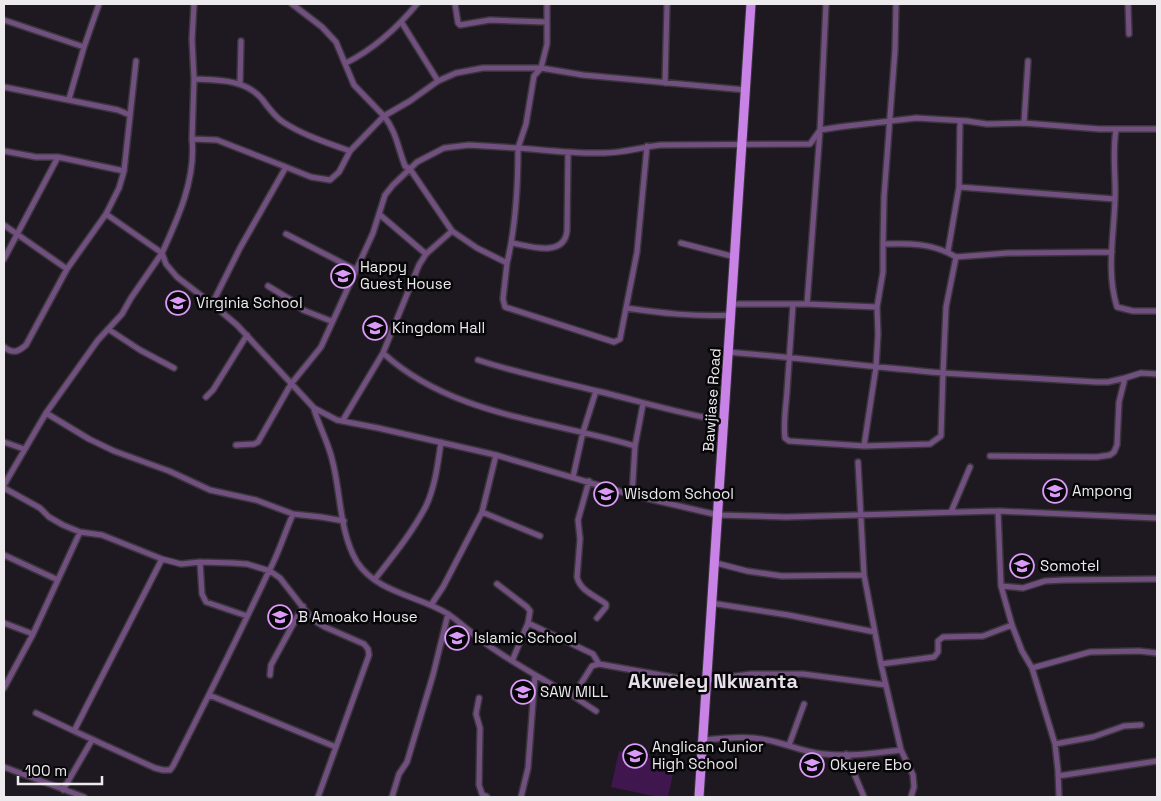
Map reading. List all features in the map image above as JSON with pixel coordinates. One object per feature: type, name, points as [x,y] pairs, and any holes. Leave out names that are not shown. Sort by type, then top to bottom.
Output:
[{"type":"main road","name":"Bawjiase Road","points":[[699,797],[711,603],[716,563],[751,4]]},
{"type":"street","points":[[69,99],[99,4]]},
{"type":"street","points":[[194,4],[192,39],[194,79],[193,148],[186,196],[162,253],[122,314],[79,366],[46,413],[4,487],[40,508],[49,517],[63,525],[80,532],[102,535],[162,559],[181,564],[200,562],[247,564],[270,571],[280,578],[308,614],[317,622],[364,644],[368,649],[369,655],[318,797]]},
{"type":"street","points":[[292,4],[322,27],[336,42],[354,85],[391,125],[405,166],[410,168],[452,231],[477,248],[507,262]]},
{"type":"street","points":[[346,63],[366,52],[402,23],[417,4]]},
{"type":"street","points":[[455,4],[460,25],[490,20],[546,22]]},
{"type":"street","points":[[547,4],[547,44],[541,68],[534,76],[526,124],[518,148],[518,184],[512,243],[507,262],[503,299],[505,307],[614,342],[620,339],[637,252],[647,146]]},
{"type":"street","points":[[665,83],[667,4]]},
{"type":"street","points":[[807,304],[820,130],[826,4]]},
{"type":"street","points":[[864,446],[876,367],[877,307],[883,272],[884,197],[895,50],[896,4]]},
{"type":"street","points":[[1128,4],[1129,34]]},
{"type":"street","points":[[4,20],[84,47]]},
{"type":"street","points":[[402,23],[438,80]]},
{"type":"street","points":[[240,84],[241,41]]},
{"type":"street","points":[[4,347],[10,352],[15,352],[26,344],[67,269],[106,214],[119,188],[124,171],[136,60]]},
{"type":"street","points":[[1024,123],[1028,61]]},
{"type":"street","points":[[192,139],[217,140],[311,177],[330,180],[339,172],[350,151],[384,116],[410,101],[438,80],[456,73],[479,68],[541,68],[583,75],[746,90]]},
{"type":"street","points":[[194,79],[218,80],[246,86],[261,98],[282,121],[318,140],[350,151]]},
{"type":"street","points":[[4,87],[69,99],[118,110],[130,115]]},
{"type":"street","points":[[236,445],[258,442],[291,384],[321,347],[331,321],[373,233],[385,195],[389,189],[417,162],[444,148],[469,145],[602,153],[626,152],[647,146],[810,144],[820,130],[916,118],[987,124],[1024,123],[1116,130],[1157,129]]},
{"type":"street","points":[[948,251],[960,187],[960,121]]},
{"type":"street","points":[[1116,130],[1112,293],[1117,307],[1133,311],[1157,311]]},
{"type":"street","points":[[4,151],[36,157],[58,157],[124,171]]},
{"type":"street","points":[[512,243],[542,249],[559,247],[563,243],[567,231],[568,152]]},
{"type":"street","points":[[4,259],[58,157]]},
{"type":"street","points":[[212,304],[240,248],[286,167]]},
{"type":"street","points":[[960,187],[1115,199]]},
{"type":"street","points":[[106,214],[162,253],[166,264],[177,277],[212,304],[247,335],[314,408],[326,416],[496,455],[632,495],[718,516],[786,517],[998,511],[1157,518]]},
{"type":"street","points":[[379,214],[426,254]]},
{"type":"street","points":[[4,225],[67,269]]},
{"type":"street","points":[[342,420],[383,353],[419,265],[426,254],[452,231]]},
{"type":"street","points":[[286,234],[356,270]]},
{"type":"street","points":[[681,243],[735,257]]},
{"type":"street","points":[[882,244],[895,243],[940,248],[956,256],[1008,253],[1112,252]]},
{"type":"street","points":[[793,304],[785,438],[789,442],[864,446],[930,444],[941,436],[946,307],[956,256]]},
{"type":"street","points":[[268,286],[303,310],[331,321]]},
{"type":"street","points":[[731,304],[807,304],[877,307]]},
{"type":"street","points":[[626,308],[689,315],[731,315]]},
{"type":"street","points":[[108,329],[140,350],[174,368]]},
{"type":"street","points":[[206,397],[213,390],[247,335]]},
{"type":"street","points":[[728,352],[943,373],[1096,382],[1108,382],[1140,373],[1157,374]]},
{"type":"street","points":[[383,353],[394,364],[419,380],[450,395],[534,422],[583,432],[635,446]]},
{"type":"street","points":[[478,360],[518,373],[672,411],[724,421]]},
{"type":"street","points":[[990,456],[1097,457],[1110,455],[1114,452],[1117,444],[1119,402],[1125,378]]},
{"type":"street","points":[[573,477],[583,432],[596,391]]},
{"type":"street","points":[[632,495],[635,446],[644,404]]},
{"type":"street","points":[[314,408],[332,458],[346,534],[361,566],[375,579],[394,590],[448,614],[512,661],[596,710]]},
{"type":"street","points":[[46,413],[89,439],[132,459],[169,471],[210,490],[256,500],[293,514],[344,522]]},
{"type":"street","points":[[4,442],[24,449]]},
{"type":"street","points":[[375,579],[405,542],[427,504],[437,468],[441,442]]},
{"type":"street","points":[[431,605],[443,587],[482,512],[496,455]]},
{"type":"street","points":[[858,462],[864,575],[886,686],[902,750],[913,775],[914,786],[910,797]]},
{"type":"street","points":[[951,512],[970,467]]},
{"type":"street","points":[[589,481],[578,520],[580,539],[577,577],[583,589],[606,604],[606,607],[597,618]]},
{"type":"street","points":[[998,511],[1000,586],[1022,651],[1032,668],[1055,744],[1059,797]]},
{"type":"street","points":[[482,512],[540,536]]},
{"type":"street","points":[[36,713],[156,768],[170,770],[270,571],[293,514]]},
{"type":"street","points":[[4,688],[33,634],[80,532]]},
{"type":"street","points":[[4,555],[58,580]]},
{"type":"street","points":[[74,731],[162,559]]},
{"type":"street","points":[[200,562],[202,594],[206,602],[247,616]]},
{"type":"street","points":[[716,563],[747,571],[782,576],[864,575]]},
{"type":"street","points":[[1000,586],[1023,588],[1045,581],[1065,580],[1157,579]]},
{"type":"street","points":[[497,584],[528,607],[530,611],[528,624],[512,661]]},
{"type":"street","points":[[711,603],[788,615],[875,632]]},
{"type":"street","points":[[270,675],[271,665],[302,606]]},
{"type":"street","points":[[392,797],[399,774],[407,762],[433,675],[448,614]]},
{"type":"street","points":[[4,623],[33,634]]},
{"type":"street","points":[[528,624],[593,654],[599,664]]},
{"type":"street","points":[[881,664],[934,657],[938,652],[938,641],[943,637],[983,636],[1012,625]]},
{"type":"street","points":[[1032,668],[1090,652],[1138,650],[1157,653]]},
{"type":"street","points":[[573,696],[592,666],[599,664],[690,680],[707,680],[751,674],[794,674],[886,686]]},
{"type":"street","points":[[521,797],[528,768],[535,675]]},
{"type":"street","points":[[209,695],[336,747]]},
{"type":"street","points":[[478,698],[476,714],[480,728],[479,785],[482,794],[486,797]]},
{"type":"street","points":[[789,746],[804,704]]},
{"type":"street","points":[[1055,744],[1093,737],[1124,726],[1141,725]]},
{"type":"street","points":[[703,740],[742,736],[771,740],[812,753],[846,754],[902,750]]},
{"type":"street","points":[[63,790],[92,740]]},
{"type":"street","points":[[846,754],[864,797]]},
{"type":"street","points":[[1058,776],[1157,761]]},
{"type":"street","points":[[5,769],[84,797]]},
{"type":"shaded area","points":[[619,751],[675,764],[668,797],[658,797],[611,787]]},
{"type":"place","name":"Happy Guest House","points":[[343,276]]},
{"type":"place","name":"Virginia School","points":[[178,303]]},
{"type":"place","name":"Kingdom Hall","points":[[375,328]]},
{"type":"place","name":"Ampong","points":[[1055,491]]},
{"type":"place","name":"Wisdom School","points":[[606,494]]},
{"type":"place","name":"Somotel","points":[[1022,566]]},
{"type":"place","name":"B Amoako House","points":[[280,617]]},
{"type":"place","name":"Islamic School","points":[[457,638]]},
{"type":"place","name":"SAW MILL","points":[[523,692]]},
{"type":"place","name":"Anglican Junior High School","points":[[635,756]]},
{"type":"place","name":"Okyere Ebo","points":[[812,765]]},
{"type":"district","name":"Akweley Nkwanta","points":[[713,681]]}]
